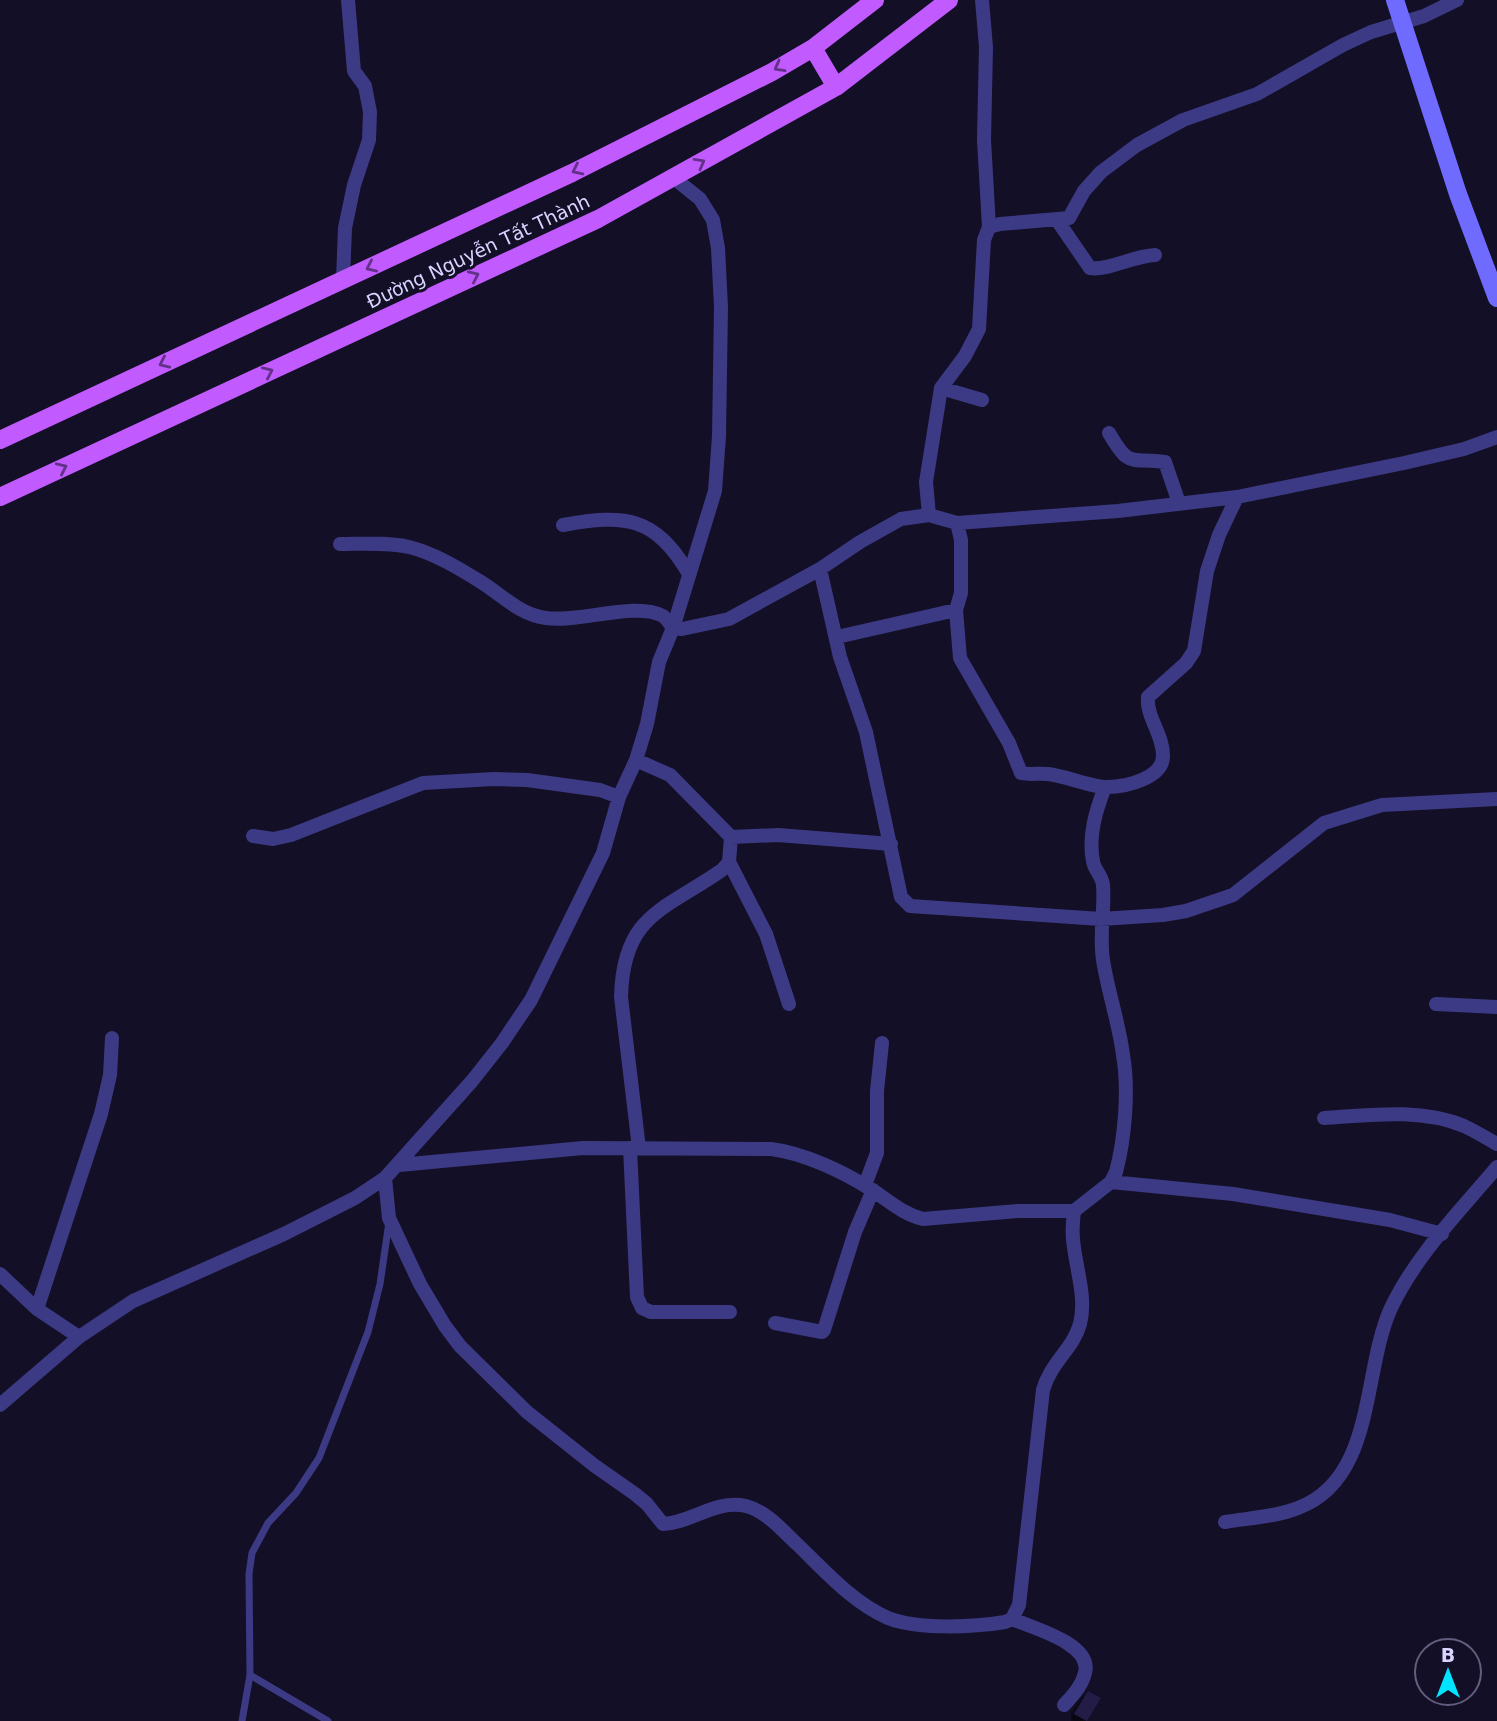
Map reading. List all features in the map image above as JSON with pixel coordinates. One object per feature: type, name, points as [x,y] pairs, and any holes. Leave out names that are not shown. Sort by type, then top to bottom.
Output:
[{"type":"main road","name":"Đường Nguyễn Tất Thành","points":[[0,440],[572,173],[772,72],[813,48],[875,0]]},
{"type":"main road","name":"Đường Nguyễn Tất Thành","points":[[0,497],[598,219],[836,87],[949,0]]},
{"type":"main road","points":[[1395,0],[1458,194],[1497,298]]},
{"type":"main road","points":[[813,48],[836,87]]},
{"type":"street","points":[[343,280],[345,228],[354,185],[369,140],[370,112],[365,86],[354,71],[348,0]]},
{"type":"street","points":[[929,515],[926,482],[941,388],[965,356],[979,329],[984,240],[989,227],[985,140],[986,47],[982,0]]},
{"type":"street","points":[[989,227],[1069,218],[1084,191],[1101,172],[1137,145],[1183,120],[1257,94],[1371,32],[1402,23],[1457,0]]},
{"type":"street","points":[[0,1405],[79,1337],[134,1301],[296,1228],[355,1198],[385,1178],[495,1052],[531,1000],[603,853],[619,797],[636,760],[647,724],[659,662],[673,628],[715,491],[719,436],[721,307],[718,248],[713,220],[700,199],[674,178]]},
{"type":"street","points":[[1057,220],[1090,268],[1101,269],[1127,259],[1156,255]]},
{"type":"street","points":[[941,388],[982,400]]},
{"type":"street","points":[[1109,433],[1123,456],[1131,461],[1165,462],[1179,503]]},
{"type":"street","points":[[340,544],[409,547],[442,560],[483,583],[511,604],[547,619],[632,611],[652,612],[665,617],[673,628],[682,629],[729,619],[820,569],[901,519],[929,515],[957,523],[1118,511],[1237,497],[1404,463],[1464,449],[1497,437]]},
{"type":"street","points":[[957,523],[961,540],[961,593],[956,610],[960,658],[1009,743],[1021,773],[1074,778],[1105,787],[1129,784],[1154,773],[1162,764],[1163,752],[1147,706],[1148,697],[1186,663],[1194,651],[1207,571],[1219,535],[1237,497]]},
{"type":"street","points":[[564,525],[595,519],[624,520],[643,525],[662,537],[689,574]]},
{"type":"street","points":[[820,569],[845,673],[866,732],[901,897],[910,906],[1101,919],[1163,915],[1209,905],[1233,895],[1324,823],[1382,805],[1497,799]]},
{"type":"street","points":[[837,637],[956,610]]},
{"type":"street","points":[[636,760],[670,775],[731,837],[778,835],[891,844]]},
{"type":"street","points":[[253,836],[273,839],[292,835],[423,783],[527,780],[600,790],[619,797]]},
{"type":"street","points":[[399,1165],[543,1151],[634,1148],[785,1150],[811,1159],[869,1188],[901,1210],[923,1219],[1018,1211],[1073,1212],[1111,1182],[1119,1160],[1126,1078],[1103,960],[1103,887],[1101,877],[1093,864],[1091,842],[1097,806],[1105,787]]},
{"type":"street","points":[[731,837],[729,862],[766,934],[789,1004]]},
{"type":"street","points":[[729,862],[722,870],[675,898],[644,923],[633,939],[626,957],[621,976],[621,997],[634,1148],[638,1297],[642,1308],[651,1312],[730,1312]]},
{"type":"street","points":[[1436,1004],[1497,1007]]},
{"type":"street","points":[[37,1309],[101,1114],[110,1075],[112,1038]]},
{"type":"street","points":[[775,1322],[814,1332],[824,1330],[869,1188],[877,1153],[877,1091],[882,1043]]},
{"type":"street","points":[[1324,1118],[1401,1115],[1434,1118],[1464,1126],[1497,1144]]},
{"type":"street","points":[[1225,1522],[1298,1508],[1322,1495],[1345,1468],[1361,1429],[1383,1328],[1406,1279],[1497,1167]]},
{"type":"street","points":[[385,1178],[389,1217],[420,1284],[460,1346],[527,1412],[584,1458],[635,1494],[663,1524],[726,1505],[748,1507],[766,1516],[861,1602],[887,1617],[908,1623],[943,1625],[996,1623],[1012,1619],[1073,1646],[1084,1657],[1086,1666],[1082,1680],[1064,1705]]},
{"type":"street","points":[[1111,1182],[1233,1194],[1390,1220],[1442,1234]]},
{"type":"street","points":[[1012,1619],[1019,1605],[1043,1390],[1051,1368],[1077,1333],[1082,1315],[1073,1238],[1073,1212]]},
{"type":"street","points":[[0,1273],[37,1309],[79,1337]]},
{"type":"lane","points":[[242,1721],[250,1675],[249,1588],[252,1553],[268,1523],[296,1493],[319,1458],[368,1332],[380,1284],[389,1217]]},
{"type":"lane","points":[[250,1675],[328,1721]]},
{"type":"building","points":[[1088,1691],[1101,1698],[1087,1721],[1074,1714]]}]
